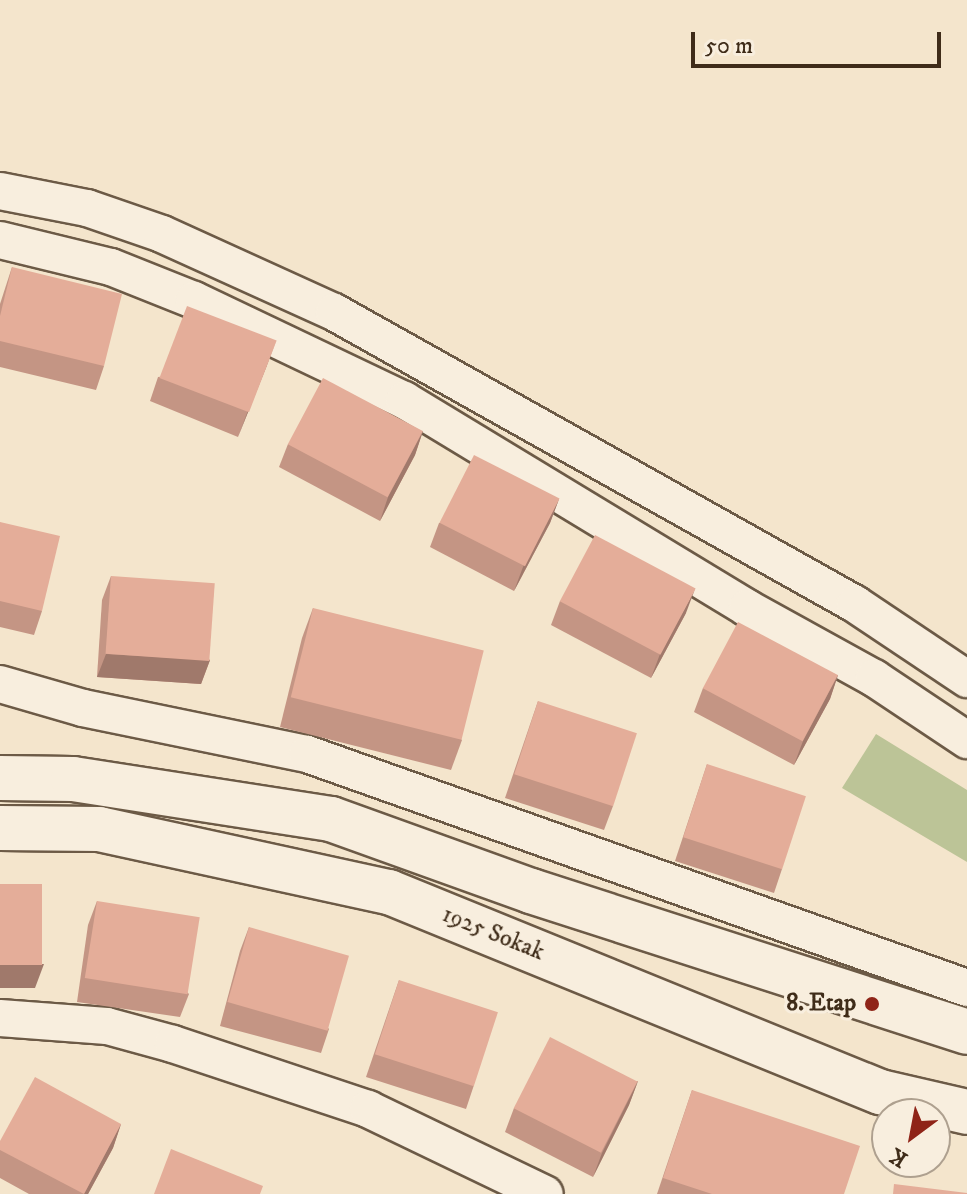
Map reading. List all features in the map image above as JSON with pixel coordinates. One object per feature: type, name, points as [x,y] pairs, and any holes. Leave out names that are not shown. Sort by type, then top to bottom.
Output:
[{"type":"main road","points":[[0,778],[73,779],[331,819],[737,960],[967,1032]]},
{"type":"main road","name":"1925 Sokak","points":[[0,828],[99,829],[389,892],[880,1092],[967,1112]]},
{"type":"street","points":[[0,191],[87,208],[162,234],[334,312],[855,604],[967,679]]},
{"type":"street","points":[[0,240],[111,267],[180,295],[404,400],[747,608],[874,678],[967,740]]},
{"type":"street","points":[[0,684],[83,708],[307,754],[967,988]]},
{"type":"street","points":[[737,960],[757,912]]},
{"type":"street","points":[[0,1018],[107,1026],[173,1044],[368,1109],[545,1194]]},
{"type":"green space","points":[[876,734],[967,790],[967,862],[842,788]]},
{"type":"building","points":[[12,267],[122,294],[104,366],[0,341],[0,316]]},
{"type":"building","points":[[187,306],[277,340],[249,412],[159,378]]},
{"type":"building","points":[[323,378],[423,431],[388,497],[288,444]]},
{"type":"building","points":[[474,455],[560,499],[525,566],[439,523]]},
{"type":"building","points":[[0,522],[60,536],[42,611],[0,601]]},
{"type":"building","points":[[595,535],[696,589],[660,655],[560,601]]},
{"type":"building","points":[[111,576],[215,583],[209,661],[106,654]]},
{"type":"building","points":[[313,608],[484,651],[462,740],[291,697]]},
{"type":"building","points":[[738,622],[838,675],[803,741],[703,688]]},
{"type":"building","points":[[538,701],[637,733],[613,806],[514,774]]},
{"type":"building","points":[[707,764],[806,796],[782,869],[683,837]]},
{"type":"building","points":[[0,884],[42,884],[42,965],[0,965]]},
{"type":"building","points":[[97,901],[200,917],[188,994],[85,978]]},
{"type":"building","points":[[249,927],[349,956],[327,1031],[228,1002]]},
{"type":"building","points":[[399,980],[498,1012],[474,1086],[375,1054]]},
{"type":"building","points":[[550,1037],[637,1081],[601,1153],[514,1108]]},
{"type":"building","points":[[35,1077],[121,1124],[84,1194],[0,1150],[0,1141]]},
{"type":"building","points":[[692,1090],[860,1146],[844,1194],[712,1194],[663,1178]]},
{"type":"building","points":[[171,1149],[263,1186],[260,1194],[154,1194]]},
{"type":"building","points":[[894,1184],[967,1193],[967,1194],[893,1194]]},
{"type":"place","name":"8. Etap","points":[[872,1004]]}]
